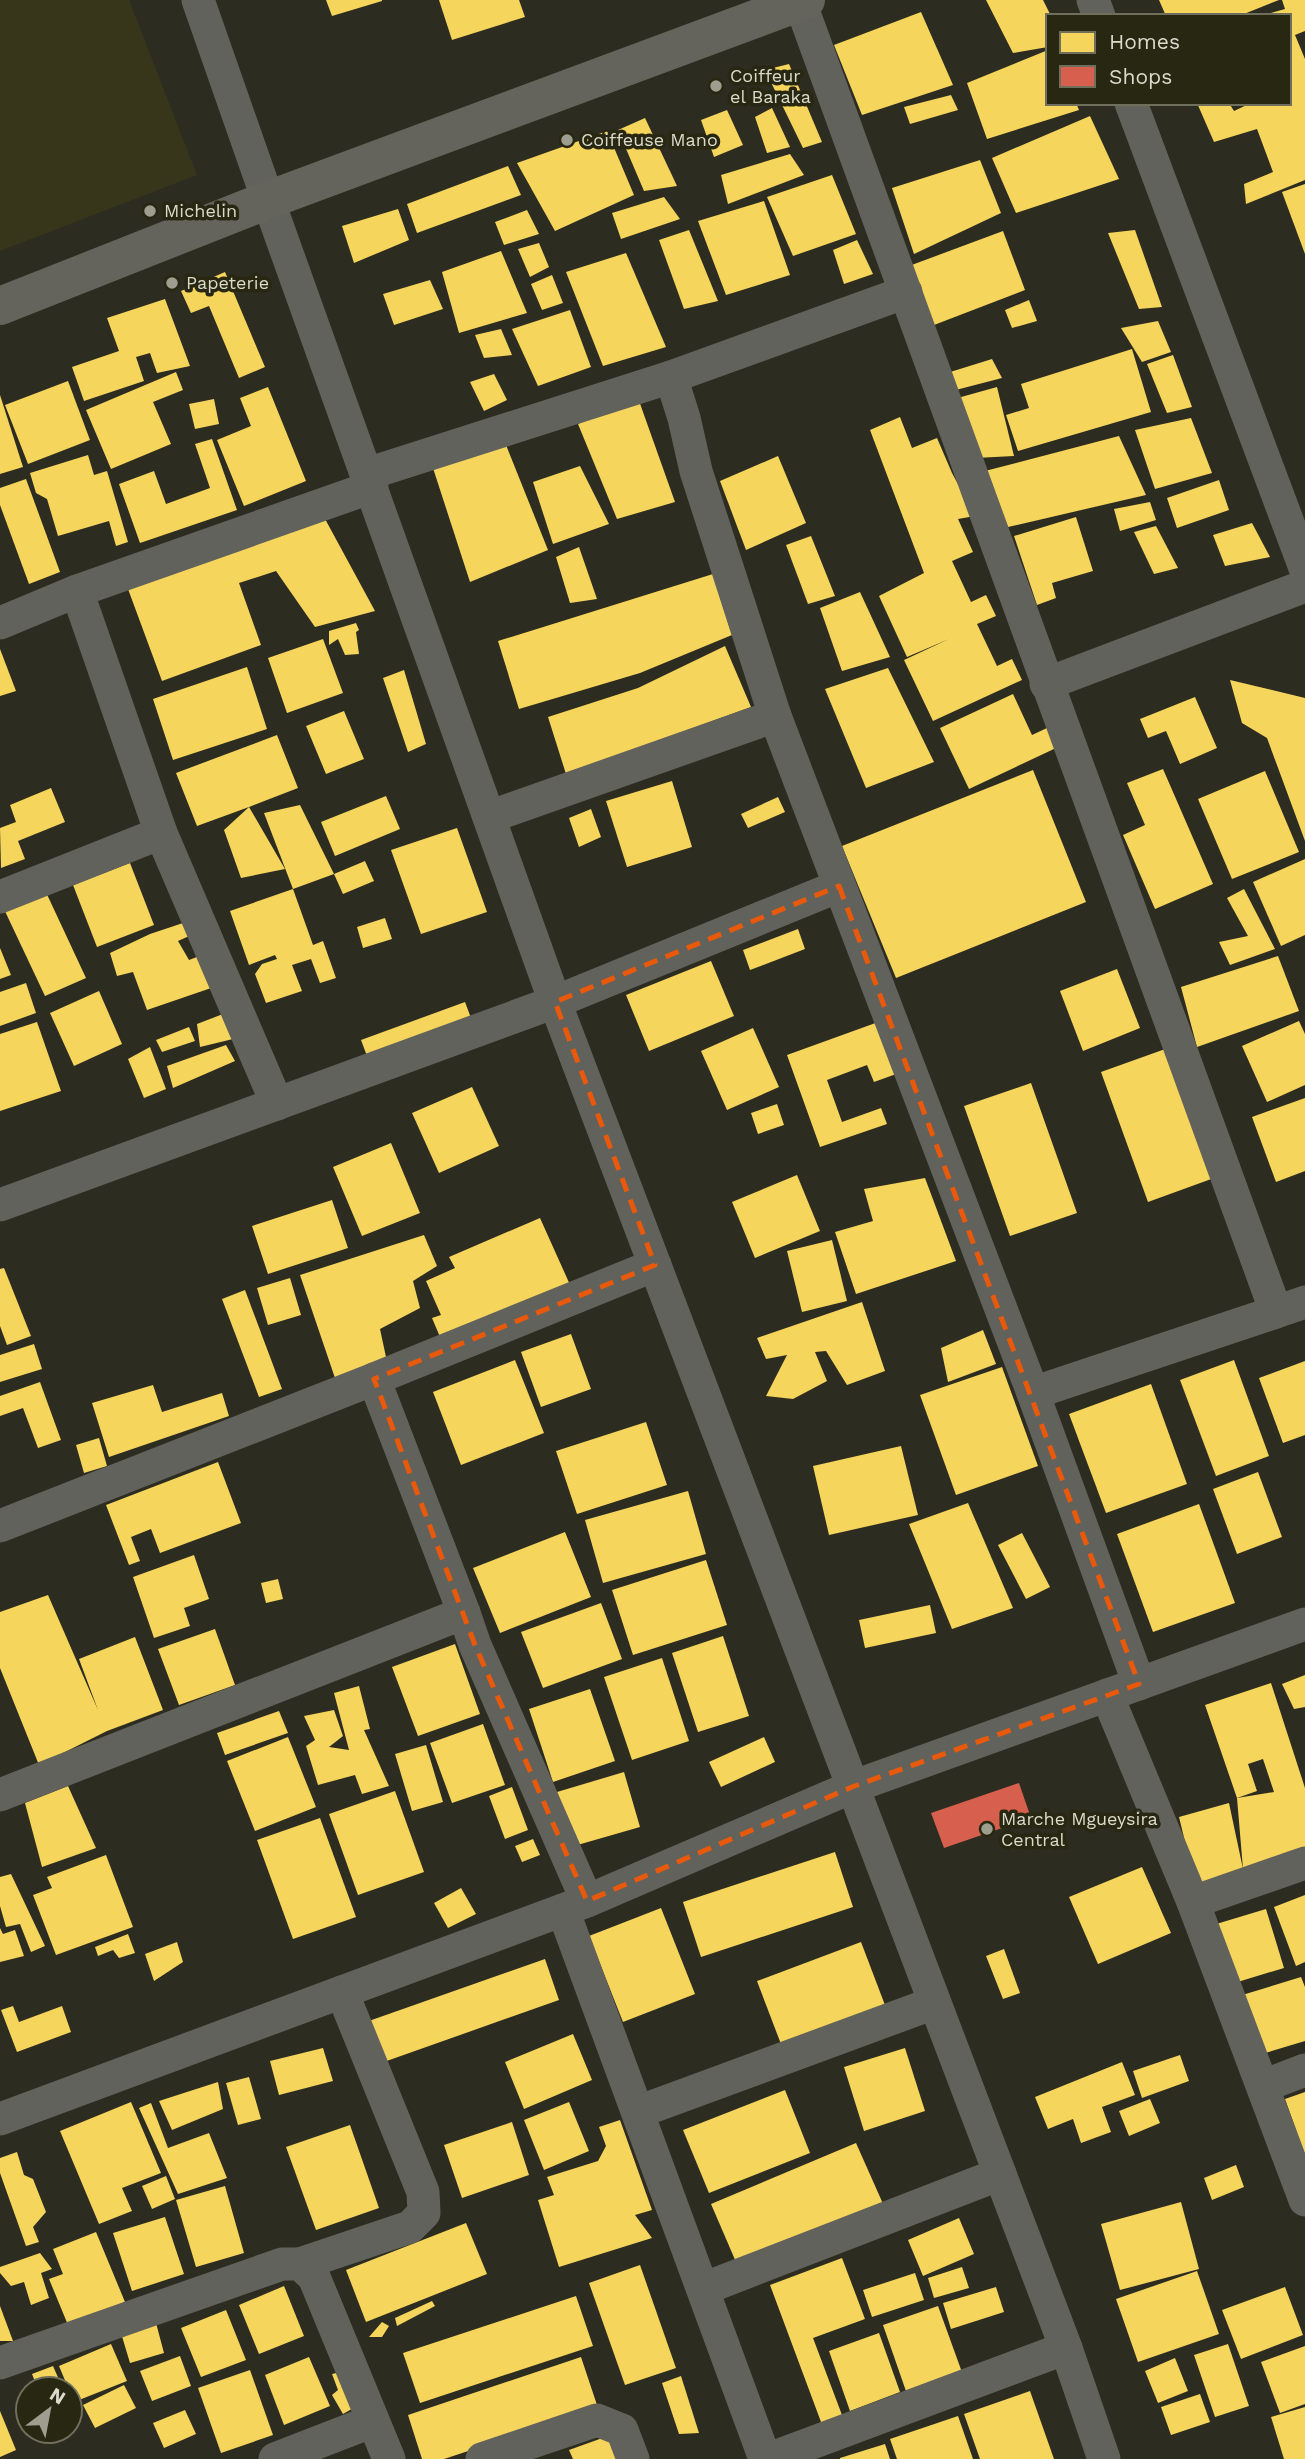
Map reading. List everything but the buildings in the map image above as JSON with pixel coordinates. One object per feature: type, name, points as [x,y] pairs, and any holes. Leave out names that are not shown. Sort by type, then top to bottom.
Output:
[{"type":"street","points":[[198,0],[555,1002],[1066,2348],[1104,2459]]},
{"type":"street","points":[[0,306],[268,200],[803,1],[1046,684],[1290,1307],[1033,1393]]},
{"type":"street","points":[[1132,105],[1305,568]]},
{"type":"street","points":[[0,623],[370,480],[671,377],[906,292]]},
{"type":"street","points":[[671,377],[696,471],[775,716],[1033,1393],[1139,1684]]},
{"type":"street","points":[[1046,684],[1305,586]]},
{"type":"street","points":[[78,591],[161,833],[277,1104]]},
{"type":"street","points":[[489,817],[775,716]]},
{"type":"street","points":[[0,897],[161,833]]},
{"type":"street","points":[[0,1205],[555,1002],[839,886]]},
{"type":"street","points":[[0,1526],[655,1265]]},
{"type":"street","points":[[374,1379],[575,1905],[638,2112],[767,2459],[1066,2348]]},
{"type":"street","points":[[0,1795],[464,1613]]},
{"type":"street","points":[[0,2119],[575,1905],[852,1787],[1305,1624]]},
{"type":"street","points":[[1107,1695],[1193,1902],[1305,2200]]},
{"type":"street","points":[[1193,1902],[1305,1863]]},
{"type":"street","points":[[0,2363],[282,2264],[300,2264],[410,2227],[424,2213],[424,2192],[342,1992]]},
{"type":"street","points":[[638,2112],[934,2003]]},
{"type":"street","points":[[1263,2086],[1305,2070]]},
{"type":"street","points":[[703,2289],[1000,2174]]},
{"type":"street","points":[[300,2264],[314,2277],[389,2459]]},
{"type":"street","points":[[482,2459],[597,2420],[622,2430],[633,2459]]},
{"type":"street","points":[[275,2459],[373,2421]]},
{"type":"highlighted area","points":[[839,886],[1139,1684],[852,1787],[587,1901],[475,1645],[374,1379],[655,1265],[555,1002]]},
{"type":"shaded area","points":[[0,0],[129,0],[197,175],[0,251]]},
{"type":"place","name":"Coiffeur el Baraka","points":[[716,86]]},
{"type":"place","name":"Coiffeuse Mano","points":[[567,140]]},
{"type":"place","name":"Michelin","points":[[150,211]]},
{"type":"place","name":"Papeterie","points":[[172,283]]},
{"type":"place","name":"Marche Mgueysira Central","points":[[987,1829]]}]
